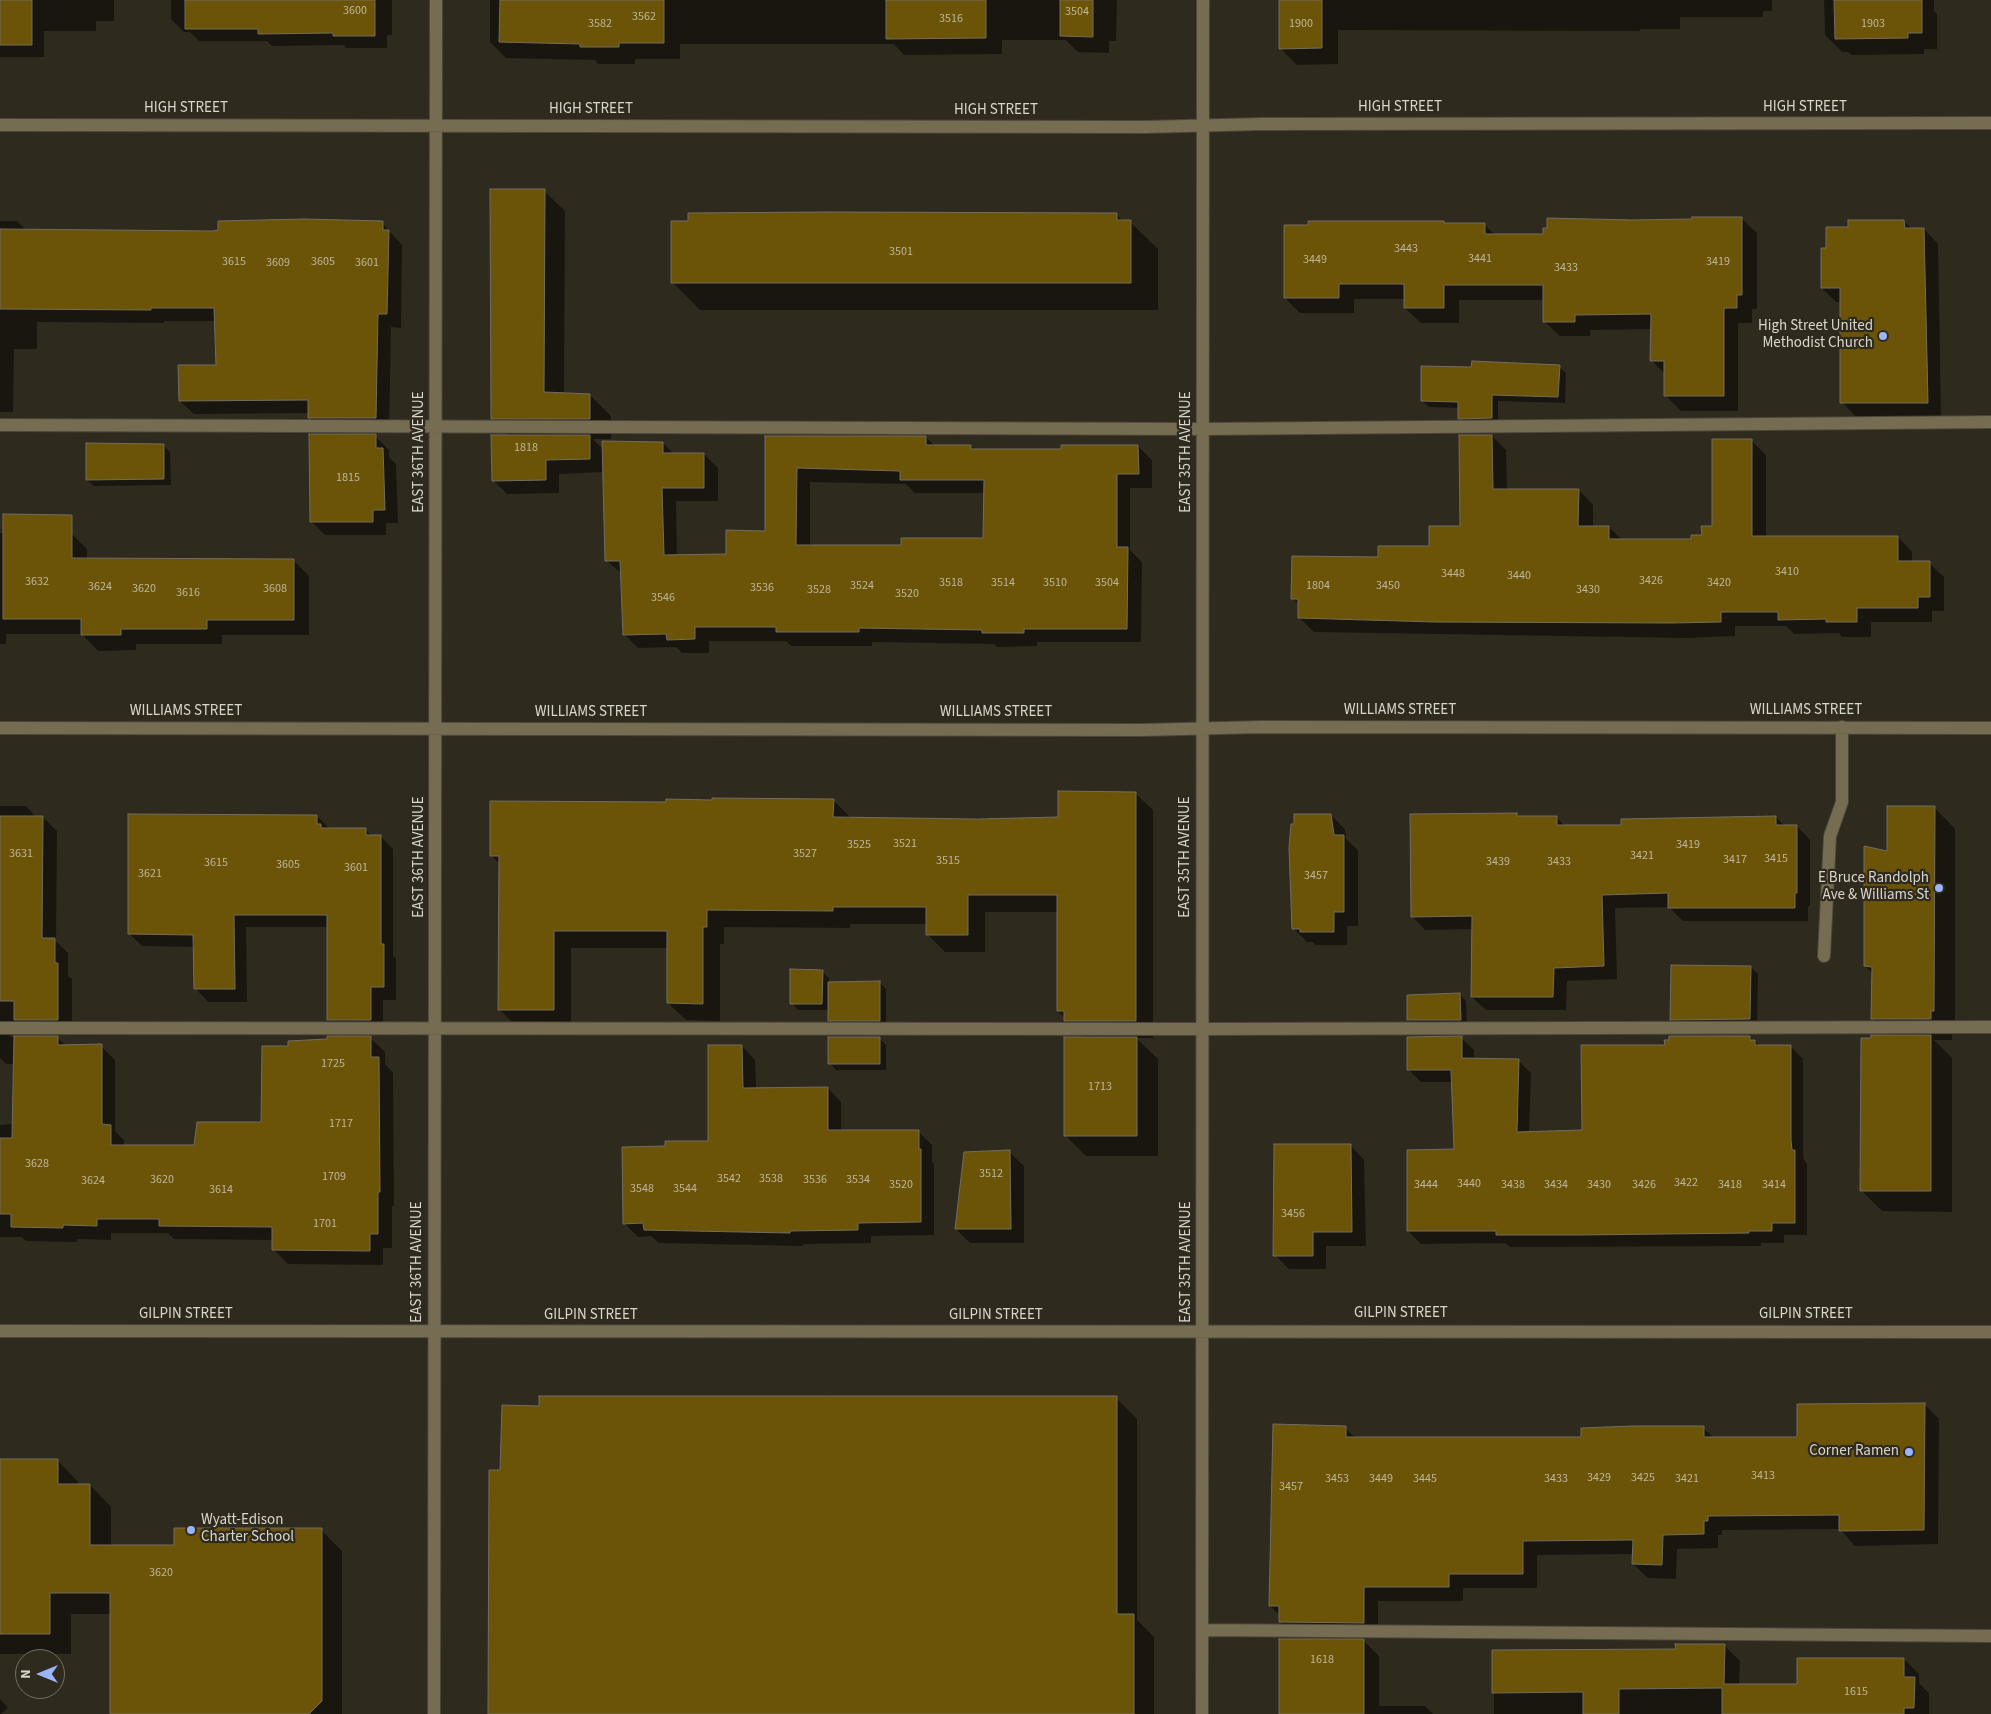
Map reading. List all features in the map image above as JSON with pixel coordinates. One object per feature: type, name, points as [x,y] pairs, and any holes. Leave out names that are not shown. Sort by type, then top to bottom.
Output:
[{"type":"street","name":"EAST 36TH AVENUE","points":[[434,1714],[437,729],[436,0]]},
{"type":"street","name":"EAST 35TH AVENUE","points":[[1202,1714],[1204,0]]},
{"type":"street","name":"HIGH STREET","points":[[0,125],[1204,126],[1261,124],[1991,123]]},
{"type":"street","points":[[0,426],[1203,428],[1991,422]]},
{"type":"street","points":[[1824,956],[1830,836],[1842,802],[1842,727]]},
{"type":"street","name":"WILLIAMS STREET","points":[[0,728],[1991,728]]},
{"type":"street","points":[[0,1028],[1202,1029],[1991,1027]]},
{"type":"street","name":"GILPIN STREET","points":[[0,1331],[1991,1332]]},
{"type":"street","points":[[1202,1630],[1991,1636]]},
{"type":"building","points":[[0,0],[32,0],[32,45],[0,45]]},
{"type":"building","points":[[185,0],[375,0],[375,36],[333,36],[333,33],[258,34],[258,29],[185,29]]},
{"type":"building","points":[[500,0],[664,0],[664,43],[619,43],[619,47],[580,47],[580,44],[499,42]]},
{"type":"building","points":[[886,0],[986,0],[986,38],[886,39]]},
{"type":"building","points":[[1060,0],[1093,0],[1093,37],[1060,36]]},
{"type":"building","points":[[1279,0],[1322,0],[1322,48],[1279,49]]},
{"type":"building","points":[[1834,0],[1922,0],[1922,33],[1908,33],[1908,38],[1835,39]]},
{"type":"building","points":[[490,189],[545,189],[544,392],[590,394],[590,419],[491,419]]},
{"type":"building","points":[[688,213],[1117,213],[1117,220],[1131,220],[1131,283],[671,283],[671,221],[688,221]]},
{"type":"building","points":[[1692,217],[1742,217],[1742,295],[1737,295],[1737,308],[1724,308],[1724,396],[1664,396],[1664,361],[1650,361],[1651,314],[1575,315],[1575,322],[1543,322],[1543,285],[1444,285],[1444,308],[1404,308],[1404,284],[1339,284],[1339,298],[1284,298],[1284,225],[1308,225],[1308,221],[1444,221],[1444,223],[1485,223],[1485,234],[1543,234],[1543,228],[1547,228],[1547,218],[1633,220],[1692,219]]},
{"type":"building","points":[[304,219],[383,221],[383,230],[389,230],[387,314],[378,314],[376,418],[308,418],[308,400],[179,401],[178,365],[216,365],[214,308],[151,308],[151,310],[0,309],[0,229],[213,231],[218,230],[218,221]]},
{"type":"building","name":"High Street United Methodist Church","points":[[1848,220],[1904,220],[1905,228],[1924,228],[1928,403],[1840,403],[1840,288],[1821,288],[1821,248],[1826,248],[1826,227],[1848,227]]},
{"type":"building","points":[[1472,361],[1560,365],[1558,397],[1492,395],[1492,418],[1458,419],[1458,402],[1421,401],[1421,366],[1471,367]]},
{"type":"building","points":[[309,434],[376,434],[376,448],[383,448],[385,510],[373,510],[373,522],[310,522]]},
{"type":"building","points":[[491,435],[590,435],[590,459],[546,460],[546,480],[492,481]]},
{"type":"building","points":[[1459,435],[1492,435],[1493,489],[1579,489],[1578,526],[1609,526],[1609,539],[1691,539],[1691,535],[1702,535],[1701,526],[1712,526],[1712,439],[1752,439],[1752,536],[1898,536],[1898,561],[1930,561],[1930,597],[1918,597],[1918,608],[1857,608],[1857,622],[1826,622],[1826,619],[1778,620],[1778,612],[1721,612],[1721,622],[1671,623],[1435,622],[1298,618],[1298,599],[1291,599],[1292,556],[1378,557],[1378,546],[1429,546],[1429,526],[1460,526]]},
{"type":"building","points":[[765,436],[926,436],[926,445],[971,445],[971,449],[1061,449],[1061,445],[1138,445],[1139,474],[1117,474],[1117,547],[1128,547],[1127,629],[1024,629],[1024,633],[982,633],[982,630],[859,628],[859,632],[776,632],[776,627],[695,627],[695,639],[667,640],[666,634],[623,635],[620,561],[605,561],[602,441],[663,442],[663,453],[704,453],[704,488],[662,488],[664,555],[726,554],[726,530],[765,531]],"holes":[[[797,468],[900,471],[900,480],[984,480],[983,538],[901,538],[901,545],[796,545]]]},
{"type":"building","points":[[86,443],[164,444],[164,479],[86,480]]},
{"type":"building","points":[[3,514],[72,515],[72,558],[294,559],[294,620],[207,620],[207,629],[121,629],[121,635],[81,635],[81,619],[3,619]]},
{"type":"building","points":[[1058,791],[1136,792],[1136,1021],[1064,1021],[1064,1011],[1057,1011],[1057,895],[968,895],[968,935],[926,935],[926,907],[833,907],[833,911],[707,910],[707,927],[703,927],[703,1004],[667,1003],[667,931],[554,931],[554,1010],[498,1010],[499,856],[490,856],[490,801],[666,802],[666,799],[712,800],[712,798],[834,799],[833,817],[978,819],[1058,817]]},
{"type":"building","points":[[1887,806],[1935,806],[1934,1011],[1931,1011],[1931,1019],[1871,1019],[1872,967],[1864,966],[1864,846],[1887,851]]},
{"type":"building","points":[[1517,813],[1517,816],[1557,816],[1557,825],[1621,825],[1621,819],[1776,816],[1776,825],[1797,825],[1797,893],[1795,893],[1795,908],[1668,908],[1668,893],[1602,895],[1604,966],[1554,968],[1553,997],[1471,997],[1472,916],[1411,917],[1410,814]]},
{"type":"building","points":[[128,814],[317,815],[317,824],[321,824],[321,828],[366,828],[366,835],[381,835],[381,944],[384,944],[384,987],[371,987],[371,1020],[327,1020],[327,915],[234,915],[235,989],[194,989],[193,935],[128,934]]},
{"type":"building","points":[[1294,814],[1331,814],[1334,835],[1344,835],[1344,912],[1334,912],[1334,932],[1300,932],[1300,929],[1292,929],[1289,848],[1291,824],[1294,824]]},
{"type":"building","points":[[0,816],[43,816],[42,938],[55,938],[55,963],[58,963],[58,1020],[14,1020],[14,1001],[0,1001]]},
{"type":"building","points":[[1671,965],[1751,966],[1750,1019],[1670,1020]]},
{"type":"building","points":[[790,969],[823,970],[822,1004],[790,1004]]},
{"type":"building","points":[[880,981],[880,1021],[828,1021],[828,982]]},
{"type":"building","points":[[1460,993],[1461,1020],[1407,1020],[1407,995]]},
{"type":"building","points":[[1871,1035],[1931,1035],[1931,1191],[1860,1191],[1861,1038],[1871,1038]]},
{"type":"building","points":[[14,1036],[58,1036],[58,1045],[102,1044],[102,1124],[111,1125],[111,1145],[194,1145],[197,1122],[261,1122],[262,1046],[288,1046],[288,1041],[327,1039],[327,1036],[371,1036],[371,1057],[379,1057],[380,1192],[378,1192],[378,1234],[370,1234],[370,1251],[272,1250],[272,1227],[159,1226],[159,1219],[97,1219],[97,1226],[63,1225],[63,1228],[11,1227],[11,1214],[0,1214],[0,1138],[12,1138]]},
{"type":"building","points":[[1462,1036],[1462,1058],[1519,1059],[1517,1132],[1582,1130],[1581,1045],[1665,1045],[1664,1040],[1669,1040],[1669,1036],[1750,1036],[1750,1040],[1755,1040],[1755,1045],[1791,1045],[1791,1140],[1792,1150],[1795,1150],[1795,1223],[1772,1223],[1772,1231],[1749,1231],[1749,1233],[1496,1235],[1496,1231],[1407,1231],[1407,1150],[1454,1149],[1451,1070],[1407,1070],[1407,1037]]},
{"type":"building","points":[[828,1037],[880,1037],[880,1064],[828,1064]]},
{"type":"building","points":[[1064,1037],[1137,1037],[1137,1136],[1064,1136]]},
{"type":"building","points":[[708,1045],[742,1045],[743,1088],[828,1087],[828,1130],[919,1130],[919,1149],[921,1149],[921,1222],[858,1223],[858,1230],[790,1231],[790,1233],[644,1230],[643,1223],[623,1224],[622,1147],[665,1146],[665,1141],[708,1141]]},
{"type":"building","points":[[1274,1144],[1351,1144],[1352,1232],[1313,1232],[1313,1256],[1273,1256]]},
{"type":"building","points":[[1010,1150],[1011,1229],[955,1229],[964,1152]]},
{"type":"building","points":[[539,1396],[1117,1396],[1117,1614],[1134,1614],[1134,1714],[488,1714],[489,1470],[500,1470],[502,1405],[539,1406]]},
{"type":"building","points":[[1925,1403],[1924,1530],[1839,1531],[1839,1515],[1708,1516],[1708,1521],[1704,1521],[1704,1534],[1663,1535],[1662,1565],[1632,1564],[1633,1540],[1523,1541],[1523,1574],[1449,1574],[1449,1587],[1364,1587],[1364,1623],[1279,1622],[1279,1606],[1269,1606],[1273,1424],[1346,1426],[1346,1437],[1581,1437],[1581,1428],[1704,1426],[1704,1437],[1797,1437],[1797,1404]]},
{"type":"building","points":[[0,1459],[58,1459],[58,1484],[90,1484],[90,1545],[174,1545],[174,1528],[322,1528],[322,1701],[309,1714],[110,1714],[110,1593],[50,1593],[50,1634],[0,1634]]},
{"type":"building","points":[[1279,1639],[1364,1639],[1364,1714],[1279,1714]]},
{"type":"building","points":[[1675,1644],[1725,1644],[1724,1684],[1797,1684],[1797,1658],[1904,1658],[1904,1677],[1915,1677],[1914,1708],[1904,1708],[1904,1714],[1722,1714],[1722,1688],[1619,1689],[1619,1714],[1583,1714],[1583,1692],[1492,1693],[1492,1650],[1676,1649]]},
{"type":"place","name":"High Street United Methodist Church","points":[[1883,336]]},
{"type":"place","name":"E Bruce Randolph Ave & Williams St","points":[[1939,888]]},
{"type":"place","name":"Corner Ramen","points":[[1909,1452]]},
{"type":"place","name":"Wyatt-Edison Charter School","points":[[191,1530]]}]
